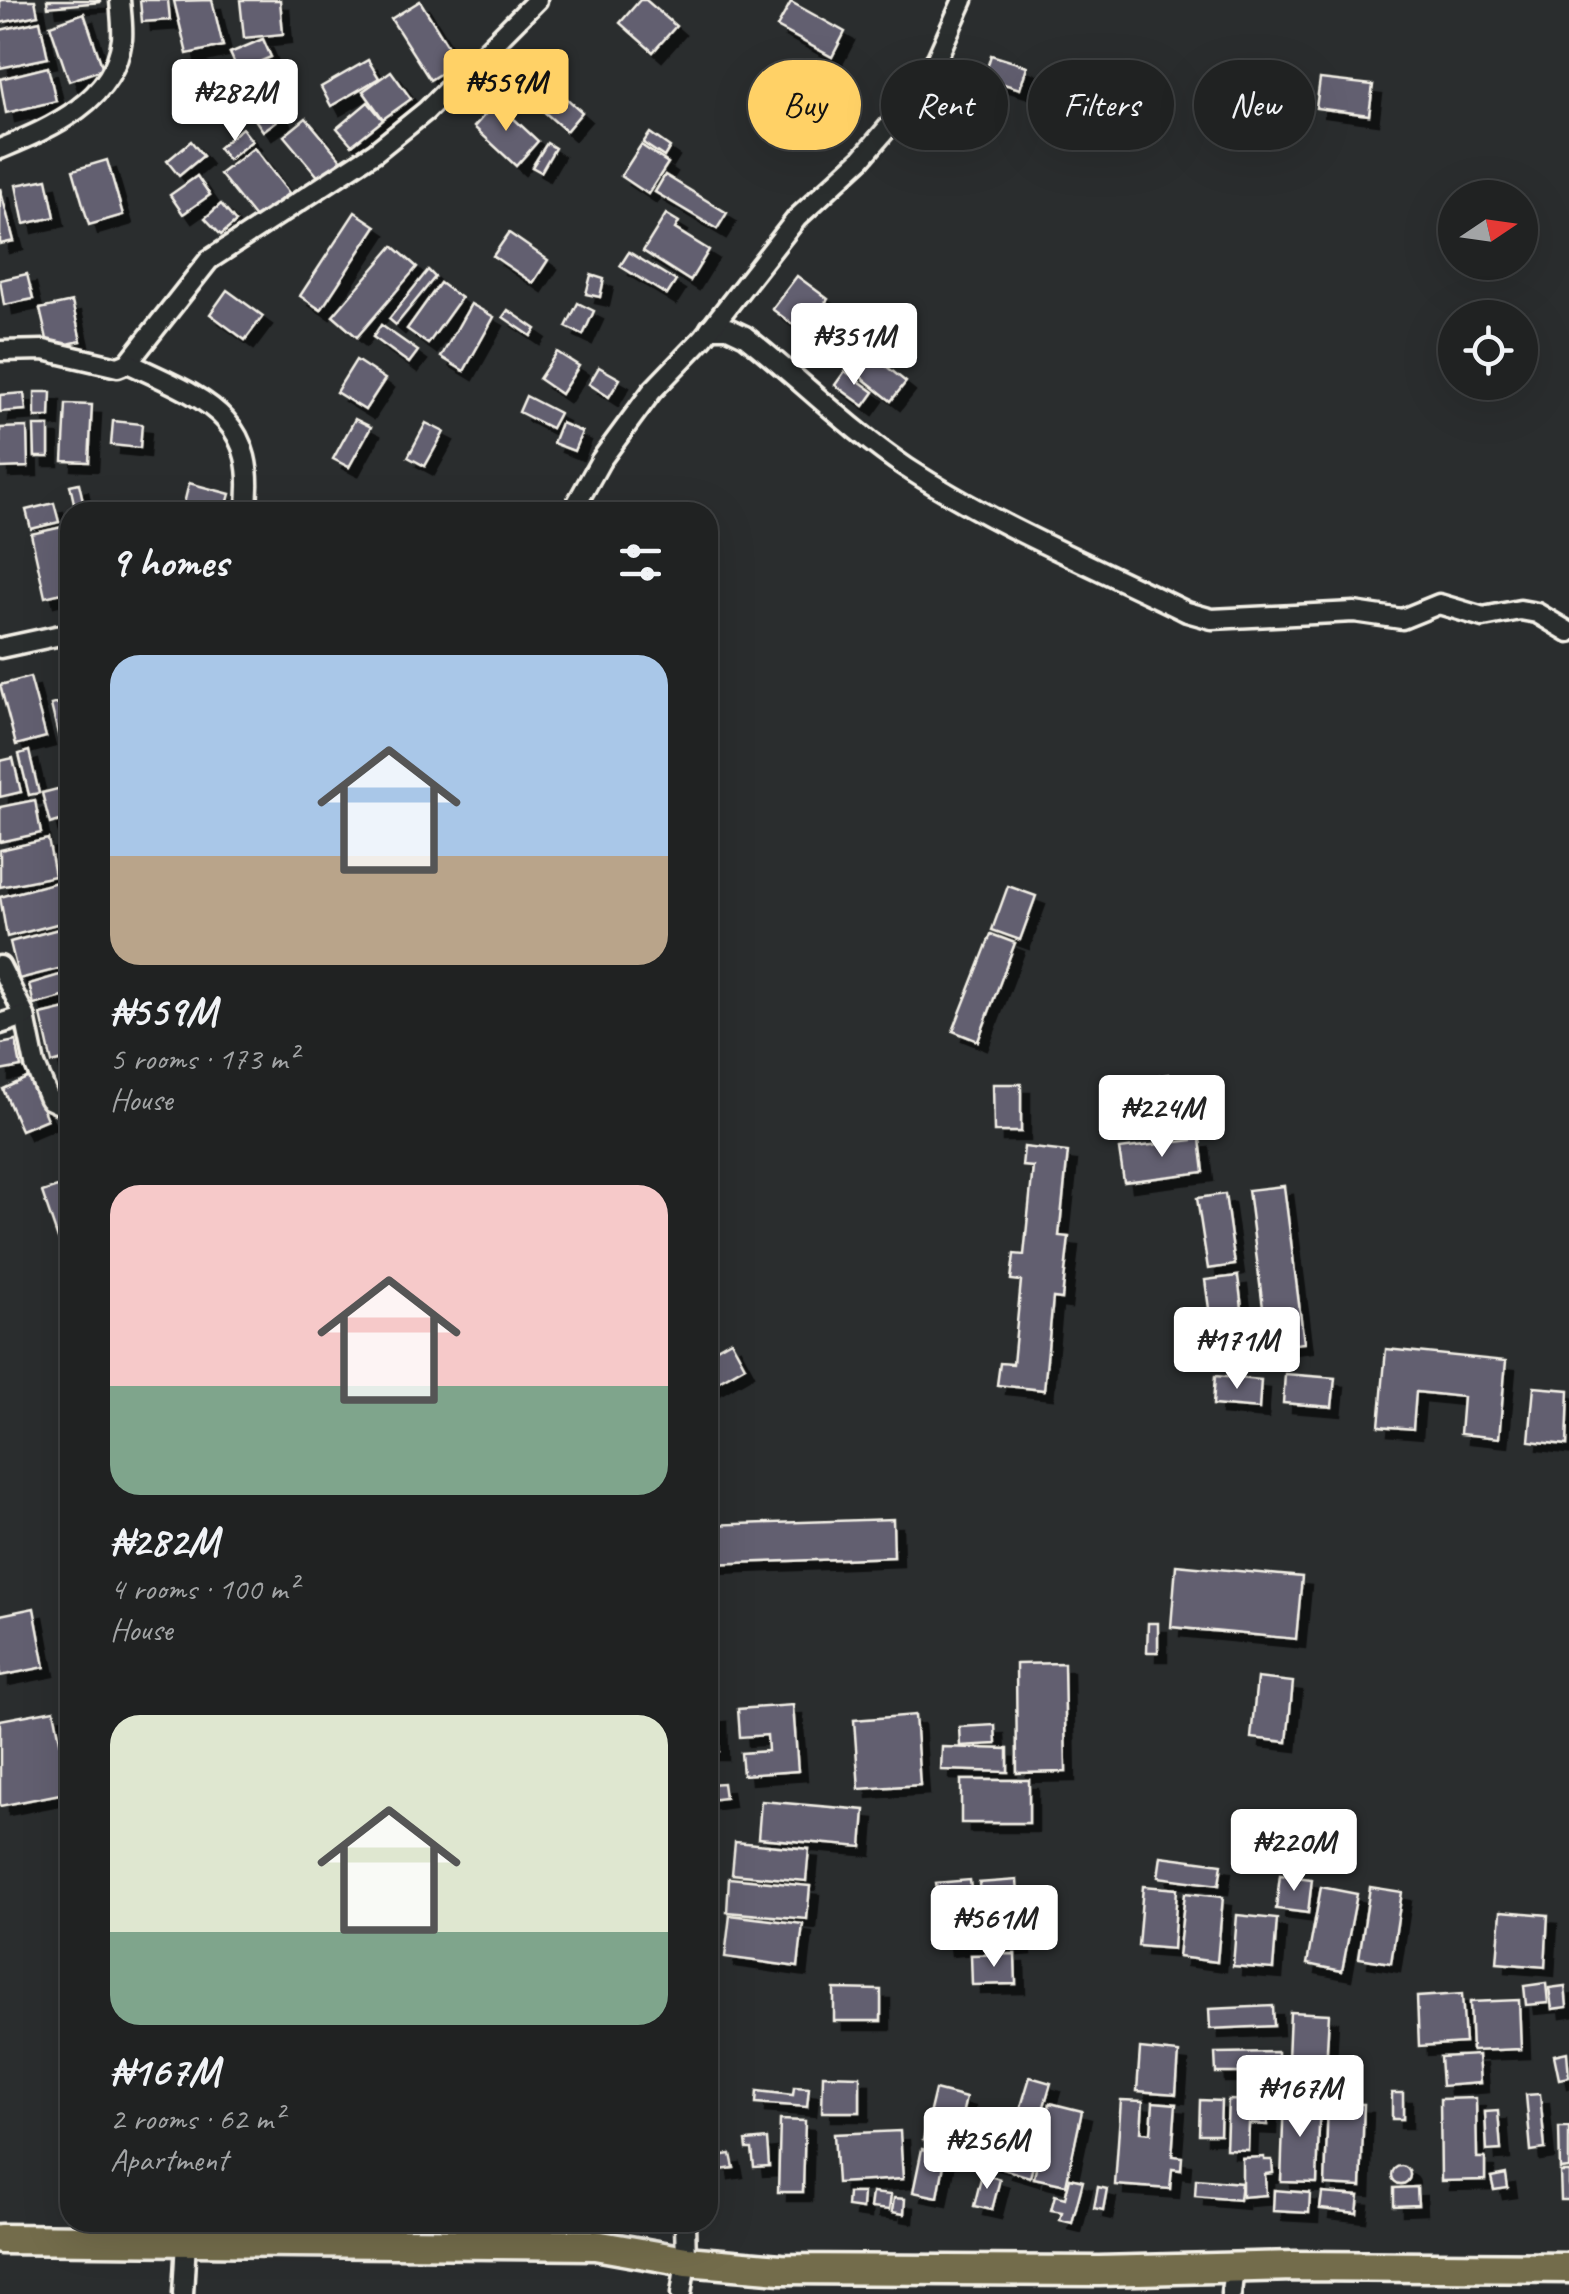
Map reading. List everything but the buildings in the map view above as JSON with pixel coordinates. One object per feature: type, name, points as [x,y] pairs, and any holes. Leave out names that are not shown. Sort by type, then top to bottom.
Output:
[{"type":"main road","points":[[0,2239],[595,2245],[686,2260],[780,2269],[1233,2280],[1569,2268]]},
{"type":"street","points":[[0,149],[55,126],[92,99],[114,66],[122,38],[120,0]]},
{"type":"street","points":[[0,352],[44,350],[118,367],[128,363],[209,260],[376,152],[426,111],[538,0]]},
{"type":"street","points":[[578,502],[630,418],[710,328],[797,218],[862,158],[896,118],[936,58],[962,0]]},
{"type":"street","points":[[710,328],[728,328],[745,336],[851,426],[908,468],[996,518],[1188,612],[1212,619],[1354,612],[1402,618],[1439,604],[1483,617],[1520,610],[1537,614],[1569,632]]},
{"type":"street","points":[[128,363],[210,403],[232,424],[241,448],[247,502]]},
{"type":"street","points":[[0,648],[60,635]]},
{"type":"street","points":[[0,966],[25,1016],[35,1065],[49,1099],[60,1104]]},
{"type":"street","points":[[0,1024],[25,1016]]},
{"type":"street","points":[[682,2294],[685,2232]]},
{"type":"street","points":[[183,2294],[186,2241]]}]
